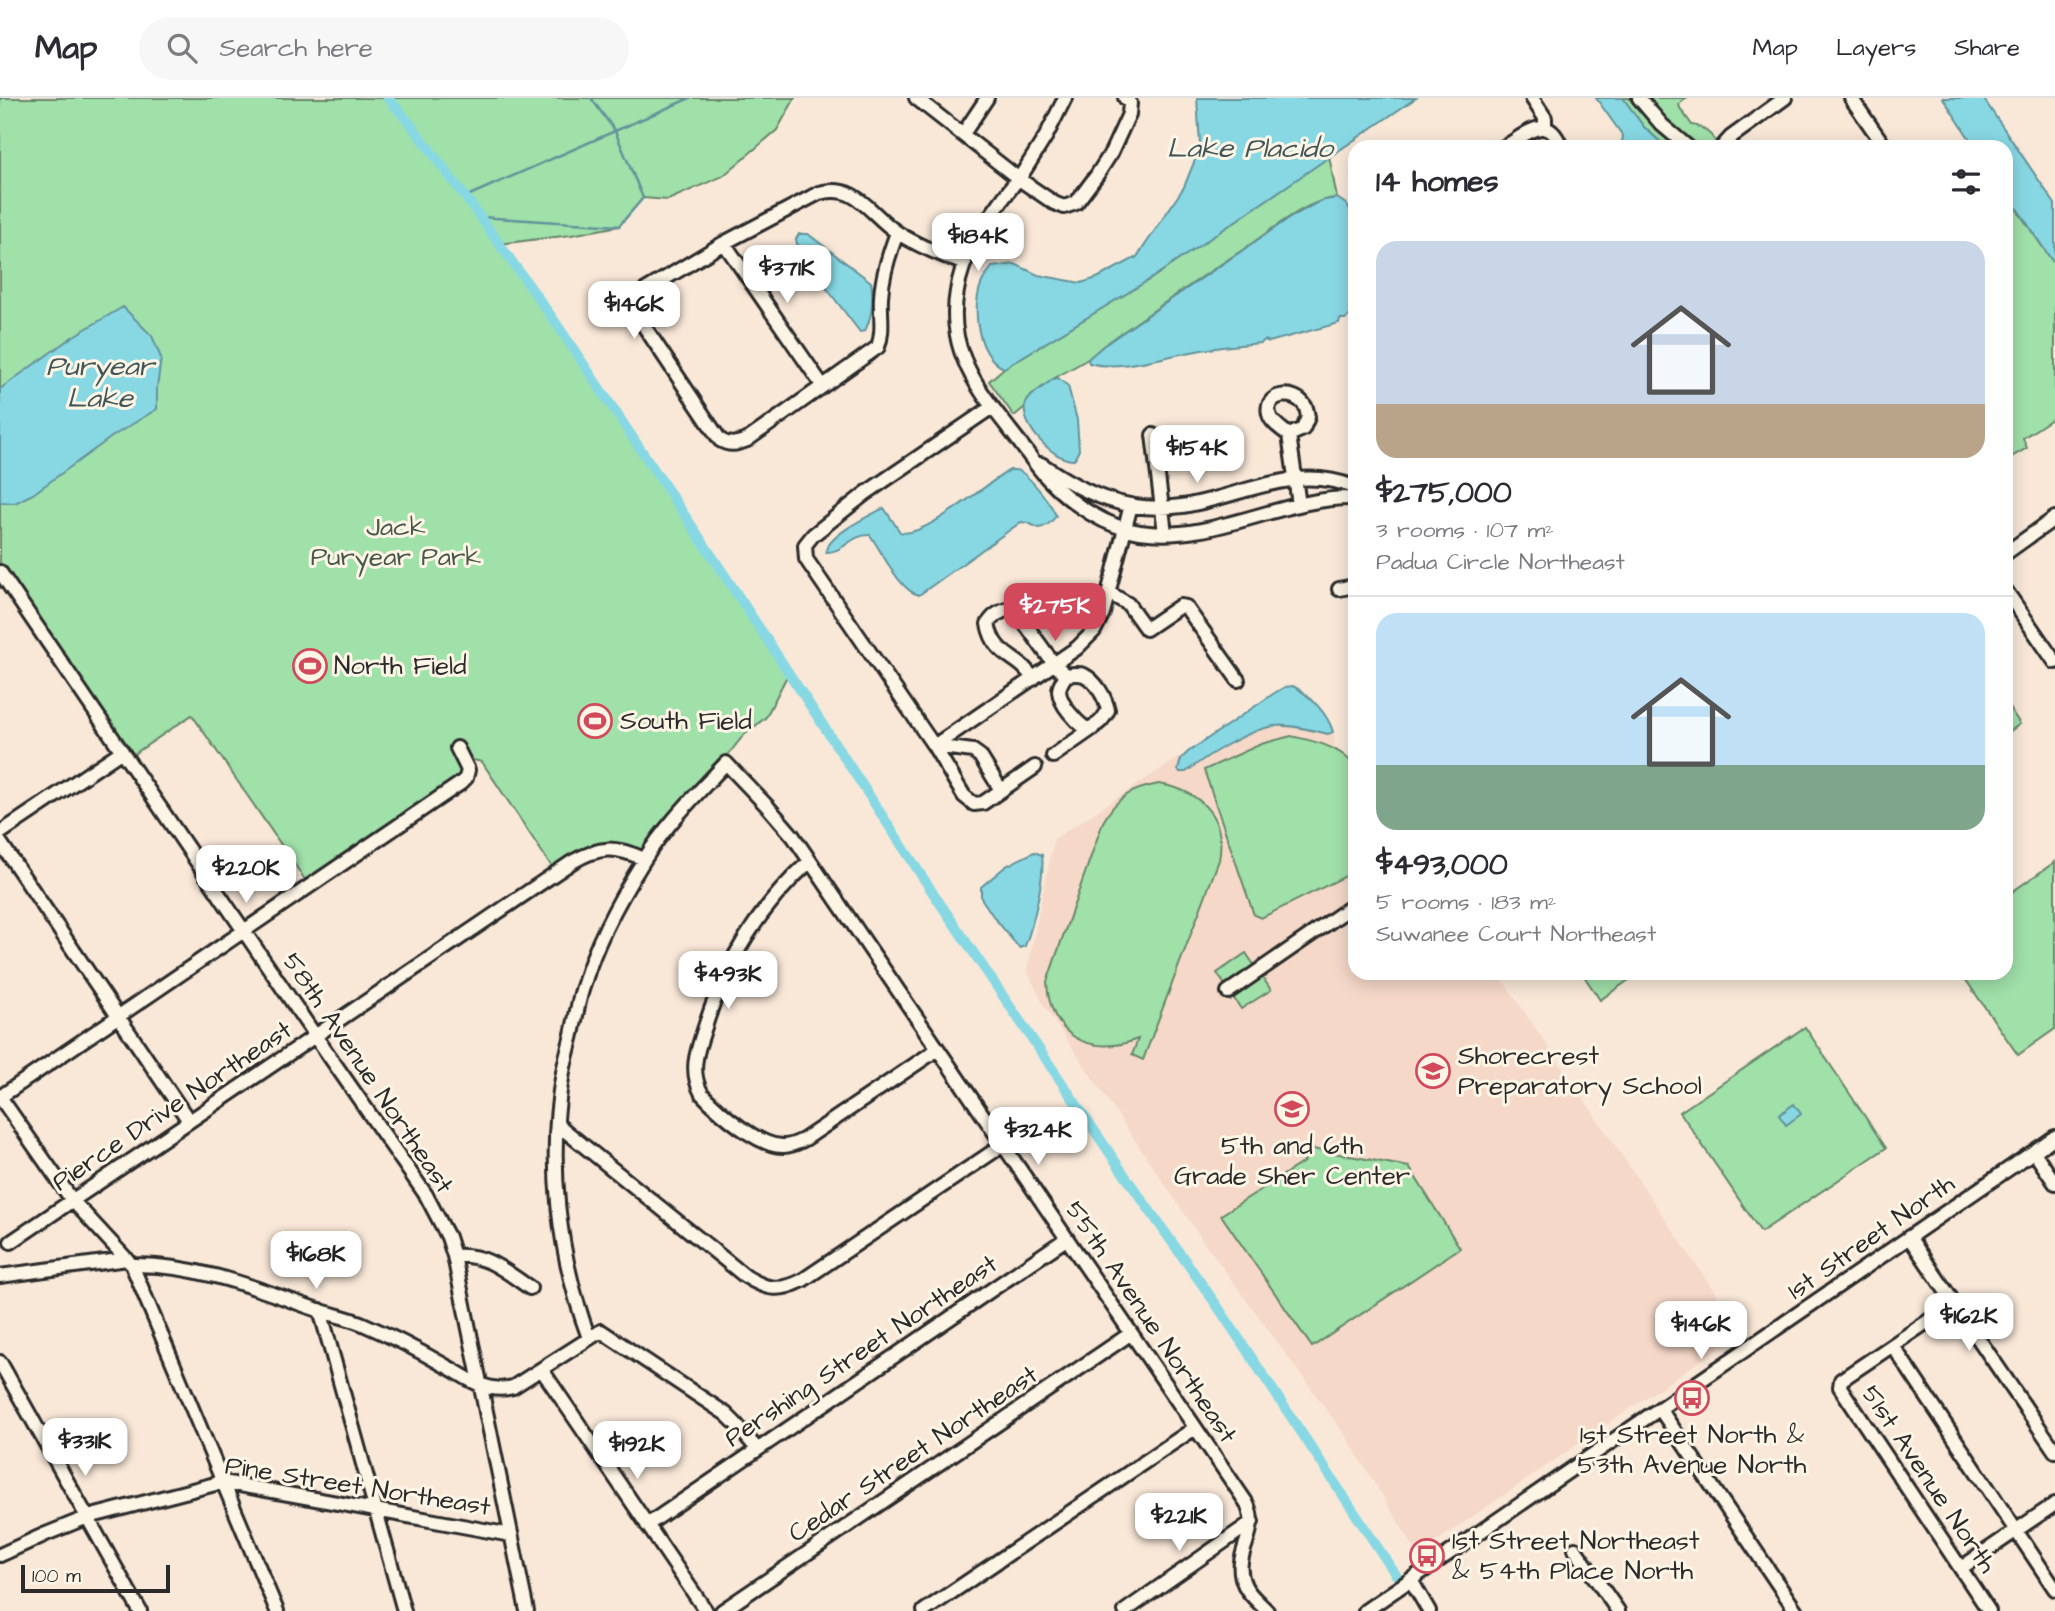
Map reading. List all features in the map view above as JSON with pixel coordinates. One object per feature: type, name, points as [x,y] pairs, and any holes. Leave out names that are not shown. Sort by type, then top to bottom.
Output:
[{"type":"street","points":[[916,98],[1019,179],[1064,207],[1076,204],[1111,153],[1129,114],[1130,103],[1125,98]]},
{"type":"street","points":[[963,134],[987,98]]},
{"type":"street","points":[[1065,98],[1046,136],[1019,179],[985,223],[963,263],[957,290],[957,337],[964,359],[992,407],[1047,478],[1066,496],[1087,511],[1126,529],[1166,533],[1199,531],[1317,501],[1348,498]]},
{"type":"street","points":[[1532,98],[1545,118],[1545,127]]},
{"type":"street","points":[[1639,98],[1662,125],[1680,140]]},
{"type":"street","points":[[1729,140],[1784,98]]},
{"type":"street","points":[[1851,98],[1880,140]]},
{"type":"street","points":[[1516,140],[1532,130],[1545,127],[1553,131],[1558,140]]},
{"type":"street","points":[[897,233],[883,276],[881,336],[878,347],[747,440],[735,445],[720,440],[640,320],[637,302],[644,291],[724,243],[819,193],[833,190],[846,192],[857,198],[897,233],[935,253],[963,263]]},
{"type":"street","points":[[724,243],[822,385]]},
{"type":"street","points":[[992,407],[866,493],[813,535],[805,545],[806,559],[934,747],[964,796],[974,804],[983,803],[1035,767]]},
{"type":"street","points":[[1153,435],[1166,533]]},
{"type":"street","points":[[1289,435],[1299,506]]},
{"type":"street","points":[[1032,458],[1091,495],[1132,505],[1180,506],[1295,479],[1323,478],[1348,485]]},
{"type":"street","points":[[934,747],[1077,648],[1094,631],[1103,613],[1132,505]]},
{"type":"street","points":[[2013,548],[2055,519]]},
{"type":"street","name":"58th Avenue Northeast","points":[[0,572],[426,1195],[448,1237],[527,1611]]},
{"type":"street","points":[[1339,589],[1348,587]]},
{"type":"street","points":[[1109,593],[1128,604],[1146,629],[1180,606],[1186,607],[1238,680]]},
{"type":"street","points":[[2013,601],[2055,662]]},
{"type":"street","points":[[1033,678],[1027,668],[1009,657],[995,643],[988,624],[992,617],[1002,611],[1010,609],[1018,614],[1054,664],[1066,675],[1086,676],[1106,702],[1108,710],[1103,719],[1053,755]]},
{"type":"street","points":[[1066,675],[1059,693],[1068,710],[1086,729],[1094,727]]},
{"type":"street","points":[[934,747],[973,751],[980,756],[1001,790]]},
{"type":"street","points":[[277,1611],[130,1262],[72,1200],[0,1097],[461,783],[468,770],[457,748]]},
{"type":"street","points":[[0,833],[122,751]]},
{"type":"street","name":"55th Avenue Northeast","points":[[644,859],[681,810],[726,763],[783,824],[810,861],[1246,1502],[1252,1522]]},
{"type":"street","points":[[0,842],[189,1121]]},
{"type":"street","name":"Pierce Drive Northeast","points":[[11,1242],[584,855],[607,848],[644,859]]},
{"type":"street","points":[[589,1338],[570,1281],[559,1215],[558,1125],[563,1072],[584,984],[608,924],[644,859]]},
{"type":"street","points":[[810,861],[772,900],[741,944],[718,989],[694,1065],[697,1086],[702,1094],[752,1136],[764,1143],[785,1147],[805,1139],[938,1049]]},
{"type":"street","points":[[1228,992],[1348,909]]},
{"type":"street","points":[[558,1125],[745,1276],[761,1285],[776,1289],[803,1280],[1003,1145]]},
{"type":"street","name":"1st Street North","points":[[1365,1611],[2055,1137]]},
{"type":"street","points":[[2034,1152],[2055,1183]]},
{"type":"street","points":[[1909,1237],[2055,1451]]},
{"type":"street","name":"Pershing Street Northeast","points":[[647,1525],[1066,1239]]},
{"type":"street","points":[[454,1256],[484,1259],[522,1287]]},
{"type":"street","points":[[0,1276],[130,1262],[200,1273],[275,1293],[362,1323],[480,1385],[503,1390],[542,1370],[601,1331],[726,1414],[757,1449]]},
{"type":"street","name":"51st Avenue North","points":[[1955,1303],[1842,1380],[1840,1387],[1989,1611]]},
{"type":"street","points":[[320,1310],[404,1611]]},
{"type":"street","name":"Cedar Street Northeast","points":[[722,1611],[1130,1334]]},
{"type":"street","points":[[1893,1346],[2055,1589]]},
{"type":"street","points":[[0,1362],[140,1611]]},
{"type":"street","points":[[542,1370],[706,1611]]},
{"type":"street","points":[[1660,1409],[1796,1611]]},
{"type":"street","points":[[925,1611],[1195,1428]]},
{"type":"street","name":"Pine Street Northeast","points":[[0,1555],[88,1517],[223,1482],[511,1535]]},
{"type":"street","points":[[1961,1568],[2055,1504]]},
{"type":"street","points":[[1125,1611],[1252,1522]]},
{"type":"street","points":[[1241,1571],[1242,1551],[1252,1522]]},
{"type":"street","points":[[1575,1549],[1618,1611]]},
{"type":"street","points":[[1204,1556],[1225,1551],[1234,1557],[1248,1591],[1267,1611]]},
{"type":"street","points":[[1411,1580],[1429,1611]]},
{"type":"shaded area","points":[[1293,686],[1311,699],[1333,728],[1335,749],[1348,760],[1348,980],[1503,980],[1742,1332],[1418,1554],[1345,1435],[1203,1241],[1044,1006],[1027,970],[1054,839],[1285,687]]},
{"type":"green space","name":"Jack Puryear Park","points":[[0,98],[795,98],[777,130],[723,176],[668,200],[643,198],[619,226],[499,244],[556,323],[789,672],[766,717],[743,736],[645,850],[610,844],[594,845],[552,867],[482,762],[473,760],[462,768],[459,779],[306,881],[192,715],[131,756],[0,563]]},
{"type":"green space","points":[[1623,98],[1629,98],[1668,140],[1658,140],[1644,127]]},
{"type":"green space","points":[[1648,98],[1687,98],[1679,104],[1680,108],[1692,125],[1703,128],[1715,140],[1690,140]]},
{"type":"green space","points":[[1329,156],[1337,198],[1313,204],[1277,226],[1088,359],[1053,379],[1029,398],[1025,407],[1014,416],[989,381],[1004,368],[1152,278]]},
{"type":"green space","points":[[2013,204],[2055,265],[2055,417],[2023,438],[2027,448],[2013,456]]},
{"type":"green space","points":[[2013,714],[2020,724],[2013,729]]},
{"type":"green space","points":[[1291,736],[1317,742],[1348,759],[1348,875],[1261,918],[1254,915],[1204,770],[1261,744]]},
{"type":"green space","points":[[1159,784],[1186,792],[1207,808],[1219,831],[1220,845],[1219,860],[1143,1060],[1132,1055],[1138,1039],[1104,1046],[1075,1038],[1055,1016],[1047,982],[1103,822],[1119,800],[1140,789]]},
{"type":"green space","points":[[2055,862],[2055,1029],[2018,1055],[1966,980],[2013,980],[2013,891]]},
{"type":"green space","points":[[1246,953],[1271,990],[1241,1009],[1217,973]]},
{"type":"green space","points":[[1587,980],[1629,980],[1600,1000]]},
{"type":"green space","points":[[1805,1027],[1886,1148],[1761,1232],[1680,1112]]},
{"type":"green space","points":[[1307,1148],[1409,1167],[1460,1248],[1312,1347],[1221,1215],[1305,1161],[1299,1154]]},
{"type":"water","name":"Lake Placido","points":[[1197,98],[1416,98],[1354,140],[1348,140],[1348,144],[1152,278],[1004,368],[995,362],[982,342],[977,316],[979,291],[992,267],[1015,264],[1038,275],[1081,283],[1097,278],[1137,257],[1184,187],[1200,145]]},
{"type":"water","points":[[1596,98],[1623,98],[1644,127],[1658,140],[1622,140],[1623,136]]},
{"type":"water","points":[[1943,98],[1983,98],[2012,140],[1970,140]]},
{"type":"water","points":[[2013,142],[2055,204],[2055,265],[2013,202]]},
{"type":"water","points":[[1337,198],[1348,207],[1348,317],[1340,319],[1339,323],[1269,342],[1265,340],[1261,343],[1204,350],[1124,365],[1089,363],[1088,359],[1103,346],[1291,217],[1320,201]]},
{"type":"water","points":[[799,234],[808,234],[871,282],[872,307],[865,331],[860,332],[818,277],[797,244]]},
{"type":"water","name":"Puryear Lake","points":[[123,307],[152,336],[161,358],[157,409],[113,436],[33,494],[15,503],[0,502],[0,389],[72,337]]},
{"type":"water","points":[[1058,378],[1068,386],[1077,420],[1079,450],[1074,460],[1057,455],[1040,441],[1025,414],[1025,406],[1030,398]]},
{"type":"water","points":[[1010,470],[1018,470],[1030,480],[1056,516],[1039,528],[1021,522],[919,595],[898,579],[870,535],[858,537],[838,550],[826,552],[828,546],[841,533],[884,508],[900,532],[910,532],[923,527]]},
{"type":"water","points":[[1293,686],[1306,694],[1317,706],[1327,718],[1333,732],[1328,734],[1287,726],[1264,728],[1228,745],[1186,772],[1178,770],[1181,759],[1188,752],[1276,692]]},
{"type":"water","points":[[1034,852],[1042,855],[1040,888],[1025,946],[1019,948],[981,898],[981,887],[1006,866]]},
{"type":"water","points":[[1794,1104],[1801,1114],[1786,1125],[1779,1115]]},
{"type":"waterway","points":[[388,98],[472,206],[556,323],[933,893],[1218,1307],[1396,1575]]},
{"type":"waterway","points":[[480,217],[619,226],[643,198],[615,131],[591,98]]},
{"type":"waterway","points":[[465,197],[690,98]]},
{"type":"place","name":"North Field","points":[[310,666]]},
{"type":"place","name":"South Field","points":[[595,721]]},
{"type":"place","name":"Shorecrest Preparatory School","points":[[1433,1071]]},
{"type":"place","name":"5th and 6th Grade Sher Center","points":[[1292,1109]]},
{"type":"place","name":"1st Street North & 53th Avenue North","points":[[1692,1398]]},
{"type":"place","name":"1st Street Northeast & 54th Place North","points":[[1427,1556]]}]
